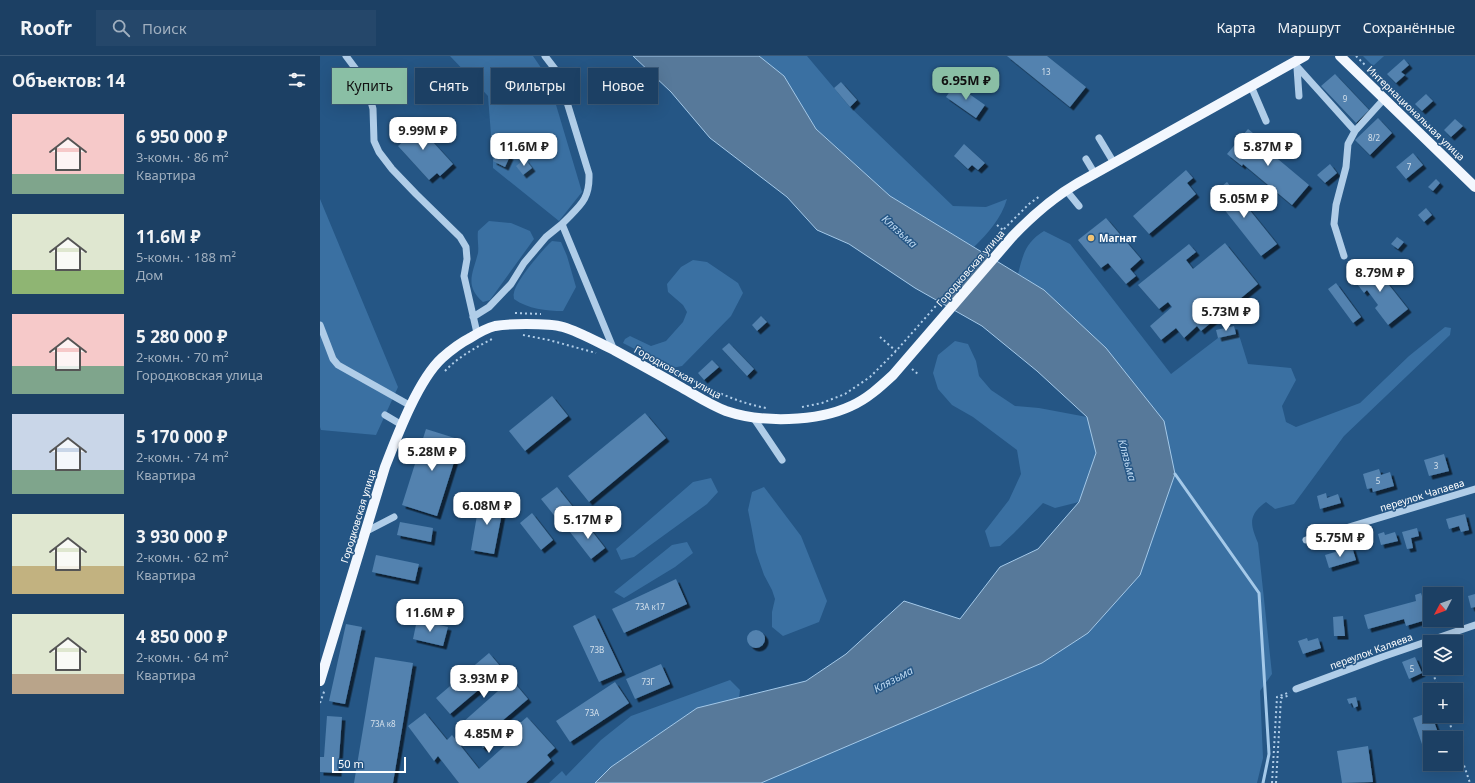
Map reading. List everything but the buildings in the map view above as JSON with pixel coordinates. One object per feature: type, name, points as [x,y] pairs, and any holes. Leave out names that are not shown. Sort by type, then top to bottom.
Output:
[{"type":"main road","name":"Городковская улица","points":[[324,682],[365,532],[385,467],[411,406],[430,372],[442,358],[460,343],[477,333],[494,326],[512,324],[563,327],[614,350],[710,404],[738,415],[753,417],[801,418],[828,414],[841,410],[852,406],[874,392],[907,364],[1012,237],[1038,211],[1066,190],[1251,86],[1295,65],[1305,56]]},
{"type":"main road","name":"Интернациональная улица","points":[[1346,58],[1384,99],[1475,187]]},
{"type":"street","points":[[346,56],[358,72],[368,90],[372,109],[374,141],[379,152],[392,169],[460,237],[466,247],[467,258],[464,276],[472,317],[477,333]]},
{"type":"street","points":[[472,317],[494,303],[511,284],[524,263],[546,237],[562,224],[586,198],[589,186],[589,174],[558,73],[546,56]]},
{"type":"street","points":[[1295,65],[1298,96]]},
{"type":"street","points":[[1295,65],[1354,131]]},
{"type":"street","points":[[1251,86],[1266,121]]},
{"type":"street","points":[[1344,256],[1334,224],[1336,205],[1346,167],[1348,144],[1354,131],[1384,99]]},
{"type":"street","points":[[1099,138],[1114,163]]},
{"type":"street","points":[[1086,159],[1095,174]]},
{"type":"street","points":[[1066,190],[1079,206]]},
{"type":"street","points":[[562,224],[614,350]]},
{"type":"street","points":[[320,326],[333,359],[338,365],[411,406]]},
{"type":"street","points":[[385,415],[402,425]]},
{"type":"street","points":[[753,417],[782,460]]},
{"type":"street","name":"переулок Чапаева","points":[[1306,540],[1475,490]]},
{"type":"street","points":[[365,532],[394,517]]},
{"type":"street","name":"переулок Каляева","points":[[1296,691],[1382,656],[1475,625]]},
{"type":"street","points":[[1382,656],[1385,665]]},
{"type":"path","points":[[880,337],[896,351],[1003,230],[997,225]]},
{"type":"path","points":[[519,334],[550,340],[601,356]]},
{"type":"path","points":[[442,374],[452,364],[472,349],[497,336]]},
{"type":"path","points":[[907,364],[919,375]]},
{"type":"path","points":[[320,703],[324,682]]},
{"type":"path","points":[[1272,783],[1276,697],[1296,691]]},
{"type":"path","points":[[1276,783],[1281,698],[1296,691]]},
{"type":"path","points":[[1463,762],[1470,783]]},
{"type":"shaded area","points":[[450,56],[533,56],[541,68],[491,68],[491,104],[556,104],[582,192],[559,221],[493,168],[488,96],[483,91],[483,68],[461,68]]},
{"type":"shaded area","points":[[759,56],[807,56],[850,107],[953,206],[986,207],[1007,199],[994,225],[974,247],[890,196],[816,129],[784,76]]},
{"type":"shaded area","points":[[1363,56],[1384,56],[1373,66]]},
{"type":"shaded area","points":[[320,199],[398,387],[376,435],[321,430],[320,427]]},
{"type":"shaded area","points":[[489,221],[511,223],[530,231],[534,239],[490,300],[483,302],[477,296],[472,285],[472,273],[478,253],[478,231]]},
{"type":"shaded area","points":[[1044,231],[1070,244],[1171,374],[1218,338],[1236,334],[1239,335],[1248,364],[1291,368],[1296,380],[1282,406],[1286,422],[1296,427],[1360,403],[1409,356],[1445,327],[1451,328],[1450,335],[1344,436],[1294,504],[1275,509],[1266,502],[1256,511],[1253,516],[1252,525],[1258,543],[1272,674],[1260,691],[1263,758],[1257,783],[761,783],[1140,575],[1044,290],[1018,274],[1029,244]]},
{"type":"shaded area","points":[[552,241],[561,242],[567,256],[576,287],[563,311],[537,309],[514,299],[514,294],[519,281],[536,258]]},
{"type":"shaded area","points":[[693,260],[707,262],[738,283],[743,293],[731,316],[682,366],[672,368],[623,343],[625,339],[630,336],[651,346],[666,341],[683,322],[687,312],[683,305],[668,292],[667,284],[681,267]]},
{"type":"shaded area","points":[[955,341],[968,344],[976,361],[979,376],[991,390],[1015,406],[1039,408],[1087,417],[1096,453],[1079,502],[1055,508],[1043,503],[1000,546],[990,547],[985,531],[1009,500],[1021,474],[1017,450],[973,417],[952,405],[938,389],[933,373],[938,355]]},
{"type":"shaded area","points":[[711,478],[718,492],[707,504],[634,557],[621,560],[616,549],[693,482]]},
{"type":"shaded area","points":[[764,487],[801,536],[827,601],[819,622],[783,636],[772,627],[772,612],[775,599],[764,575],[756,552],[748,510],[752,492]]},
{"type":"shaded area","points":[[687,542],[693,553],[675,567],[624,598],[614,592],[672,545]]},
{"type":"shaded area","points":[[730,680],[740,690],[739,698],[697,708],[611,767],[595,783],[549,783],[562,771],[566,776],[601,740],[631,716]]},
{"type":"water","name":"Клязьма","points":[[633,56],[759,56],[784,76],[816,129],[890,196],[1044,290],[1106,348],[1164,421],[1175,474],[1140,575],[1088,633],[1042,663],[761,783],[595,783],[611,767],[697,708],[806,681],[846,654],[904,601],[960,619],[1000,567],[1038,549],[1079,502],[1096,453],[1087,417],[1037,371],[982,326],[915,288],[849,244],[817,230],[787,197],[710,138],[671,92],[658,80],[658,68],[646,68]]},
{"type":"waterway","points":[[1175,474],[1259,593],[1269,754],[1263,783]]},
{"type":"place","name":"Магнат","points":[[1091,238]]}]
